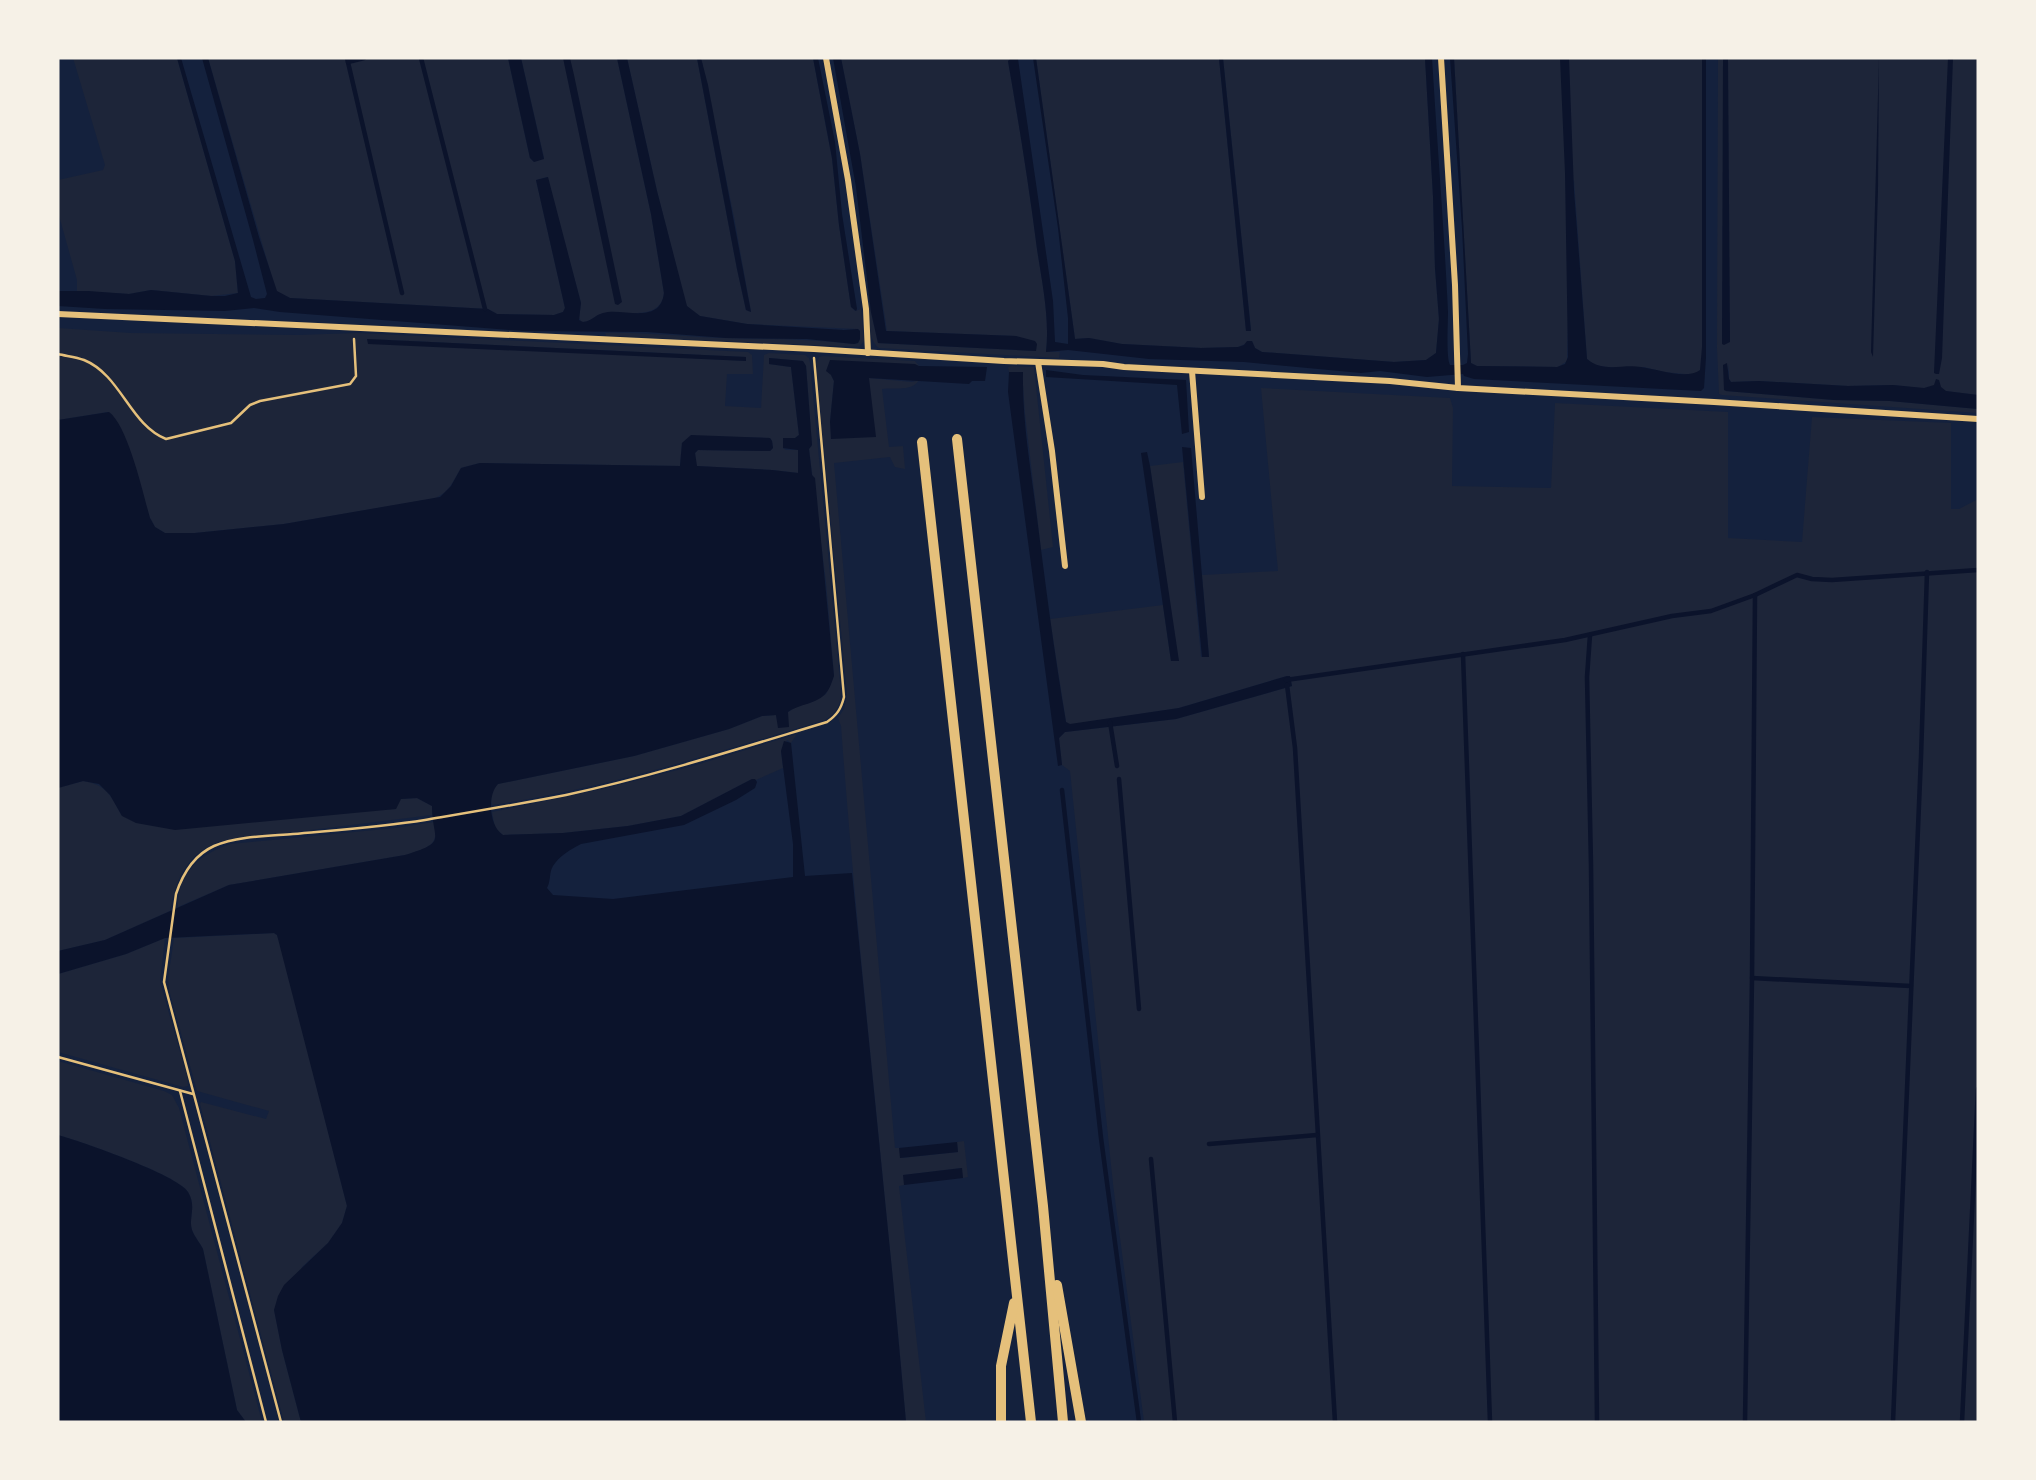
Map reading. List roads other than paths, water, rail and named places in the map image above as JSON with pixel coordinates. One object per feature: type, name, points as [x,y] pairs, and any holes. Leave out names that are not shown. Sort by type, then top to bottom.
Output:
[{"type":"highway","points":[[957,439],[1043,1206],[1063,1422]]},
{"type":"highway","points":[[922,442],[1031,1422]]},
{"type":"highway","points":[[1043,1206],[1081,1422]]},
{"type":"highway","points":[[1002,1422],[1001,1366],[1016,1294]]},
{"type":"street","points":[[826,58],[848,180],[866,309],[868,353]]},
{"type":"street","points":[[1441,58],[1455,285],[1458,388]]},
{"type":"street","points":[[58,314],[1103,364],[1978,419]]},
{"type":"street","points":[[1038,362],[1052,451],[1065,566]]},
{"type":"street","points":[[1192,371],[1202,497]]},
{"type":"waterway","points":[[347,58],[402,293]]},
{"type":"waterway","points":[[348,62],[364,58]]},
{"type":"waterway","points":[[421,58],[485,309]]},
{"type":"waterway","points":[[1286,680],[1565,640],[1672,616],[1711,611],[1755,595],[1797,575],[1832,580],[1978,570]]},
{"type":"waterway","points":[[1893,1422],[1927,572]]},
{"type":"waterway","points":[[1745,1422],[1755,595]]},
{"type":"waterway","points":[[1590,635],[1587,677],[1597,1422]]},
{"type":"waterway","points":[[1463,654],[1490,1422]]},
{"type":"waterway","points":[[1287,685],[1295,748],[1335,1422]]},
{"type":"waterway","points":[[1110,722],[1117,766]]},
{"type":"waterway","points":[[1119,779],[1139,1009]]},
{"type":"waterway","points":[[1062,790],[1101,1138],[1139,1422]]},
{"type":"waterway","points":[[1752,978],[1911,986]]},
{"type":"waterway","points":[[1962,1422],[1978,1089]]},
{"type":"waterway","points":[[1209,1144],[1317,1135]]},
{"type":"waterway","points":[[1151,1159],[1175,1422]]}]
